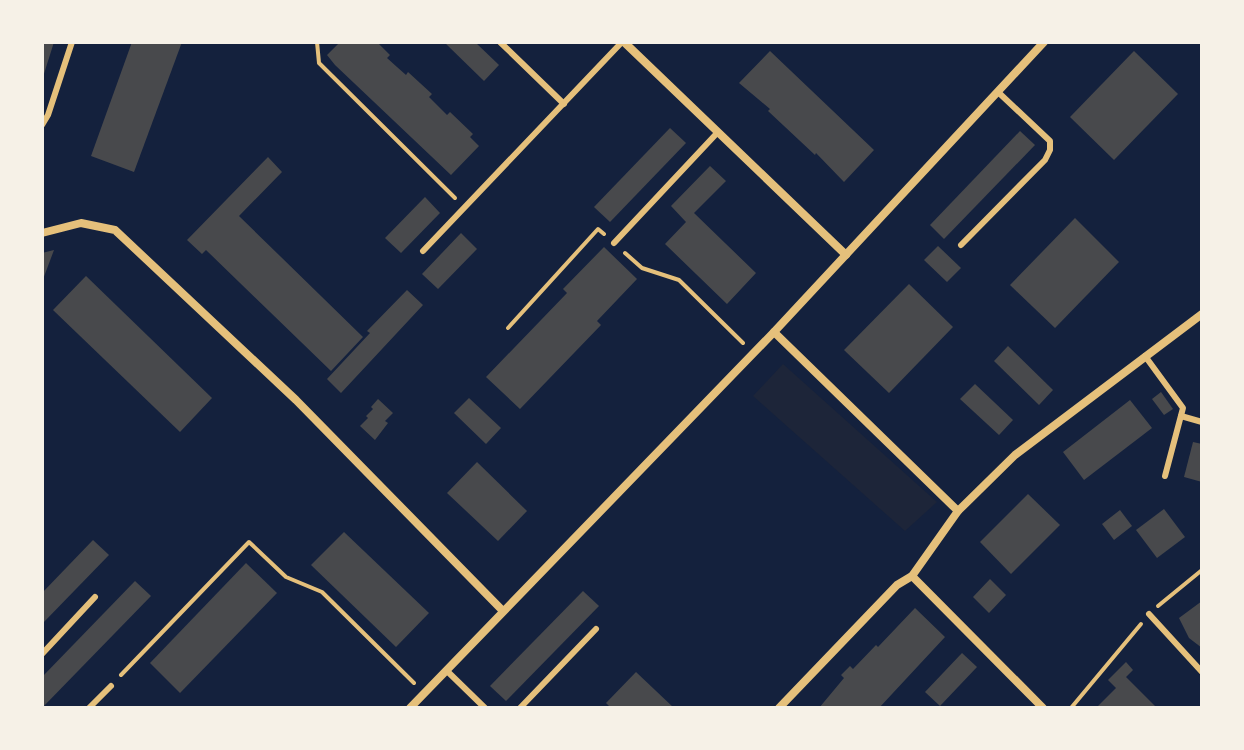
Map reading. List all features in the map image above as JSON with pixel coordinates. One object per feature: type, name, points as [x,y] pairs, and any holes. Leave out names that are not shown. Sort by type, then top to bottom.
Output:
[{"type":"street","points":[[623,42],[846,255]]},
{"type":"street","points":[[410,708],[774,332],[1044,42]]},
{"type":"street","points":[[42,233],[81,223],[115,230],[296,400],[502,610]]},
{"type":"street","points":[[779,708],[897,585],[912,576],[958,511],[1015,455],[1202,314]]},
{"type":"street","points":[[774,332],[958,511]]},
{"type":"street","points":[[912,576],[1043,708]]},
{"type":"lane","points":[[42,125],[72,42]]},
{"type":"lane","points":[[500,42],[564,104]]},
{"type":"lane","points":[[423,251],[623,42]]},
{"type":"lane","points":[[961,245],[1045,160],[1050,150],[1050,141],[998,92]]},
{"type":"lane","points":[[614,243],[718,132]]},
{"type":"lane","points":[[1145,356],[1183,408],[1165,476]]},
{"type":"lane","points":[[1181,416],[1202,422]]},
{"type":"lane","points":[[42,654],[95,597]]},
{"type":"lane","points":[[1149,614],[1202,672]]},
{"type":"lane","points":[[520,708],[596,629]]},
{"type":"lane","points":[[446,670],[485,708]]},
{"type":"lane","points":[[89,708],[111,686]]},
{"type":"path","points":[[317,42],[319,63],[465,208]]},
{"type":"path","points":[[508,328],[598,229],[642,268],[679,280],[754,353]]},
{"type":"path","points":[[111,686],[249,542],[286,577],[322,592],[424,693]]},
{"type":"path","points":[[1071,708],[1149,614],[1202,570]]},
{"type":"shaded area","points":[[783,364],[937,502],[905,531],[753,396]]},
{"type":"building","points":[[42,42],[54,42],[43,77],[42,77]]},
{"type":"building","points":[[132,42],[182,42],[134,172],[91,156]]},
{"type":"building","points":[[340,42],[377,42],[390,55],[387,58],[406,75],[408,72],[432,94],[429,97],[447,115],[450,112],[473,134],[470,137],[479,146],[451,175],[335,65],[327,55]]},
{"type":"building","points":[[444,42],[475,42],[499,65],[484,81]]},
{"type":"building","points":[[770,51],[874,150],[844,182],[739,83]]},
{"type":"building","points":[[1134,51],[1178,94],[1114,160],[1070,117]]},
{"type":"building","points":[[670,128],[686,143],[610,222],[594,207]]},
{"type":"building","points":[[1020,131],[1035,145],[944,239],[930,225]]},
{"type":"building","points":[[268,157],[282,172],[239,216],[363,337],[331,371],[206,250],[202,254],[187,240]]},
{"type":"building","points":[[710,166],[726,181],[694,213],[756,273],[727,304],[665,244],[686,222],[671,206]]},
{"type":"building","points":[[425,197],[440,213],[401,253],[385,238]]},
{"type":"building","points":[[1075,218],[1119,262],[1055,328],[1010,285]]},
{"type":"building","points":[[461,233],[477,249],[438,289],[422,274]]},
{"type":"building","points":[[938,246],[961,268],[947,282],[924,260]]},
{"type":"building","points":[[604,247],[637,279],[597,321],[601,325],[520,409],[486,377],[567,293],[563,289]]},
{"type":"building","points":[[54,250],[42,282],[42,253]]},
{"type":"building","points":[[86,276],[212,398],[180,432],[53,310]]},
{"type":"building","points":[[909,284],[953,327],[889,393],[844,350]]},
{"type":"building","points":[[407,290],[423,305],[341,393],[327,379]]},
{"type":"building","points":[[1008,346],[1053,390],[1039,405],[994,361]]},
{"type":"building","points":[[975,384],[1013,420],[999,435],[960,399]]},
{"type":"building","points":[[1161,392],[1173,409],[1164,415],[1152,399]]},
{"type":"building","points":[[469,398],[501,428],[486,444],[454,413]]},
{"type":"building","points":[[378,399],[393,413],[375,440],[360,426]]},
{"type":"building","points":[[1130,400],[1152,428],[1084,480],[1063,452]]},
{"type":"building","points":[[1193,442],[1202,444],[1202,482],[1184,477]]},
{"type":"building","points":[[477,462],[527,511],[498,541],[447,493]]},
{"type":"building","points":[[1028,494],[1060,525],[1011,574],[980,542]]},
{"type":"building","points":[[1164,509],[1185,537],[1157,558],[1136,530]]},
{"type":"building","points":[[1120,510],[1132,526],[1114,540],[1102,524]]},
{"type":"building","points":[[344,532],[429,613],[396,647],[311,565]]},
{"type":"building","points":[[93,540],[109,555],[42,624],[42,593]]},
{"type":"building","points":[[246,563],[277,593],[180,693],[150,663]]},
{"type":"building","points":[[990,579],[1006,595],[989,613],[973,597]]},
{"type":"building","points":[[135,581],[151,596],[42,708],[42,677]]},
{"type":"building","points":[[583,591],[599,606],[506,701],[490,686]]},
{"type":"building","points":[[1202,601],[1202,648],[1189,638],[1179,618]]},
{"type":"building","points":[[915,608],[945,637],[879,708],[819,708],[844,678],[841,675],[850,666],[853,669],[876,645],[878,647]]},
{"type":"building","points":[[962,653],[977,667],[940,706],[925,692]]},
{"type":"building","points":[[1126,662],[1133,670],[1126,677],[1157,708],[1096,708],[1116,688],[1108,680]]},
{"type":"building","points":[[636,672],[674,708],[611,708],[606,703]]}]
